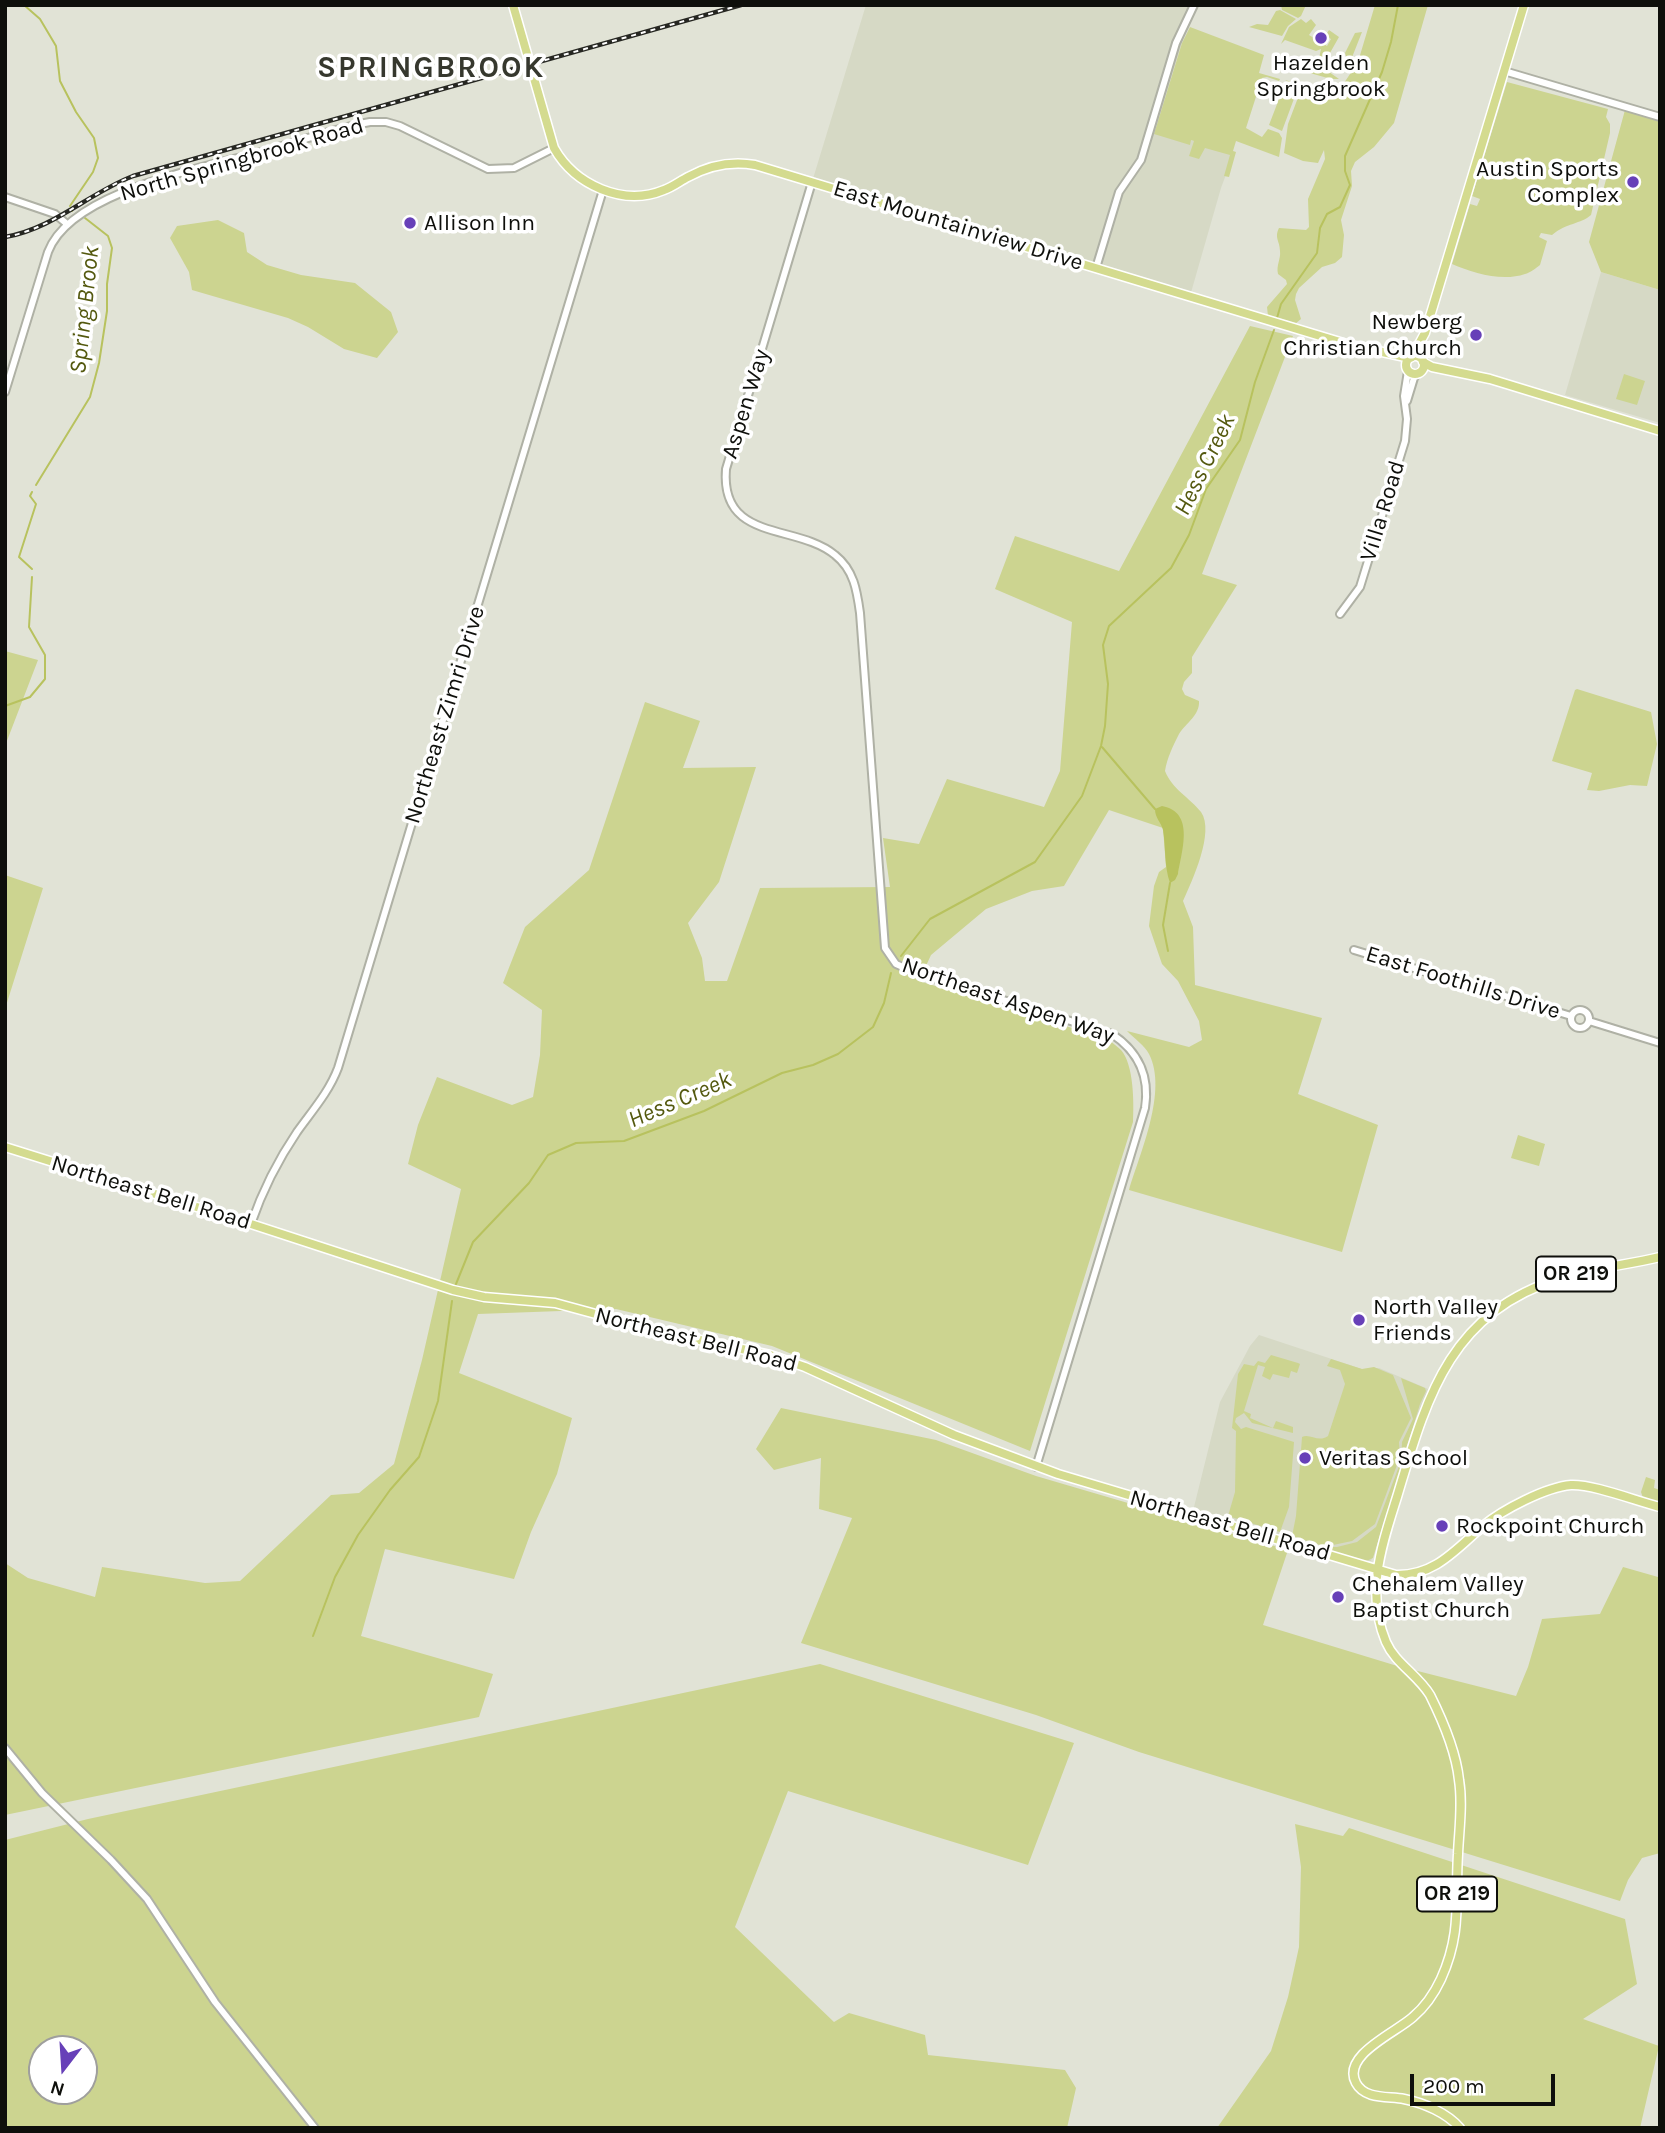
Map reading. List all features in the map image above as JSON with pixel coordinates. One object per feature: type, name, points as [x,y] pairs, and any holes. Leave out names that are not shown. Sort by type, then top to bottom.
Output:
[{"type":"main road","points":[[513,5],[554,148]]},
{"type":"main road","points":[[1420,372],[1417,359],[1424,333],[1524,5]]},
{"type":"main road","name":"East Mountainview Drive","points":[[554,148],[575,175],[603,190],[624,195],[653,194],[707,169],[745,163],[1377,352],[1417,359],[1432,367],[1490,379],[1660,430]]},
{"type":"main road","name":"East Mountainview Drive","points":[[1377,352],[1407,370],[1447,375],[1455,372]]},
{"type":"main road","points":[[1407,370],[1407,363],[1417,359]]},
{"type":"main road","name":"Northeast Bell Road","points":[[5,1147],[251,1224],[423,1282],[464,1293],[555,1303],[662,1332],[770,1355],[814,1370],[954,1435],[1036,1467],[1376,1569],[1404,1575],[1436,1566],[1496,1517],[1561,1487],[1584,1486],[1660,1507]]},
{"type":"main road","name":"OR 219","points":[[1460,2128],[1450,2118],[1429,2107],[1405,2099],[1367,2093],[1356,2083],[1353,2074],[1360,2055],[1404,2025],[1426,2004],[1443,1974],[1457,1925],[1461,1796],[1457,1768],[1430,1695],[1386,1642],[1380,1616],[1376,1569],[1428,1401],[1446,1365],[1467,1338],[1500,1309],[1540,1285],[1660,1257]]},
{"type":"street","points":[[1096,268],[1119,192],[1141,160],[1176,43],[1194,5]]},
{"type":"street","points":[[1504,71],[1660,117]]},
{"type":"street","name":"North Springbrook Road","points":[[67,224],[106,200],[134,187],[370,122],[386,122],[400,126],[488,169],[514,168],[554,148]]},
{"type":"street","name":"Aspen Way","points":[[812,181],[726,469],[726,480],[733,506],[748,521],[819,545],[842,562]]},
{"type":"street","name":"Northeast Zimri Drive","points":[[251,1224],[288,1147],[326,1092],[338,1068],[603,190]]},
{"type":"street","points":[[5,197],[55,214],[67,224],[54,237],[48,252],[5,392]]},
{"type":"street","name":"Villa Road","points":[[1406,402],[1404,396],[1407,370]]},
{"type":"street","name":"Villa Road","points":[[1340,614],[1360,587],[1405,440],[1406,402],[1414,378],[1420,372]]},
{"type":"street","name":"Northeast Aspen Way","points":[[842,562],[854,579],[859,601],[883,941],[890,957],[896,964],[914,972],[1112,1034],[1134,1053],[1145,1075],[1145,1108],[1036,1467]]},
{"type":"street","name":"East Foothills Drive","points":[[1354,950],[1571,1016]]},
{"type":"street","points":[[1582,1010],[1589,1021],[1585,1026],[1577,1027],[1571,1016],[1582,1010]]},
{"type":"street","name":"East Foothills Drive","points":[[1589,1021],[1660,1043]]},
{"type":"street","points":[[5,1748],[42,1793],[147,1899],[215,2002],[315,2128]]},
{"type":"shaded area","points":[[866,5],[1194,5],[1155,129],[1234,153],[1221,188],[1190,296],[812,182]]},
{"type":"shaded area","points":[[1281,5],[1306,5],[1298,18],[1282,10]]},
{"type":"shaded area","points":[[1375,5],[1428,5],[1394,123],[1374,147],[1355,162],[1351,171],[1352,186],[1341,220],[1344,235],[1342,257],[1335,263],[1322,267],[1299,288],[1295,300],[1301,319],[1295,324],[1268,316],[1267,307],[1287,284],[1278,274],[1279,228],[1306,230],[1309,227],[1308,199],[1325,159],[1324,150],[1318,163],[1303,161],[1284,153],[1288,124],[1299,95],[1296,87],[1285,80],[1332,94],[1340,84],[1342,86],[1358,62]]},
{"type":"shaded area","points":[[1280,10],[1296,19],[1282,36],[1249,27],[1257,24],[1268,25],[1276,11]]},
{"type":"shaded area","points":[[1301,19],[1306,23],[1311,19],[1316,25],[1309,35],[1327,46],[1331,39],[1325,36],[1329,30],[1339,37],[1322,67],[1339,79],[1310,73],[1311,69],[1317,68],[1321,49],[1316,51],[1285,40],[1281,44],[1289,27]]},
{"type":"shaded area","points":[[1190,27],[1264,55],[1259,73],[1280,79],[1262,78],[1246,128],[1262,137],[1268,129],[1279,133],[1282,138],[1279,157],[1236,141],[1229,177],[1224,176],[1230,155],[1205,148],[1199,159],[1189,156],[1194,141],[1191,140],[1190,145],[1154,134],[1182,43]]},
{"type":"shaded area","points":[[1362,32],[1349,65],[1351,67],[1343,67],[1347,59],[1345,53],[1355,33]]},
{"type":"shaded area","points":[[1507,82],[1608,109],[1606,117],[1610,124],[1610,133],[1591,215],[1552,235],[1541,233],[1539,237],[1547,241],[1540,265],[1533,270],[1516,276],[1497,277],[1452,264],[1470,204],[1477,206],[1480,199],[1472,196]]},
{"type":"shaded area","points":[[1284,86],[1292,89],[1295,96],[1282,131],[1269,125]]},
{"type":"shaded area","name":"Austin Sports Complex","points":[[1625,110],[1660,122],[1660,290],[1601,272],[1589,242]]},
{"type":"shaded area","points":[[218,220],[244,233],[247,252],[267,265],[301,275],[355,283],[391,312],[398,332],[377,358],[344,349],[288,318],[192,290],[189,272],[170,238],[177,226]]},
{"type":"shaded area","points":[[1601,272],[1660,290],[1660,423],[1565,395]]},
{"type":"shaded area","points":[[1250,326],[1293,336],[1202,574],[1237,585],[1192,657],[1192,673],[1182,689],[1185,695],[1199,701],[1199,706],[1179,734],[1165,771],[1172,783],[1201,812],[1205,821],[1201,856],[1183,901],[1193,927],[1195,985],[1322,1018],[1298,1094],[1378,1125],[1342,1252],[1129,1190],[1150,1122],[1155,1086],[1154,1069],[1149,1054],[1127,1031],[1189,1047],[1202,1040],[1199,1021],[1178,981],[1162,964],[1149,926],[1154,886],[1159,872],[1166,867],[1163,828],[1109,810],[1064,886],[1032,891],[986,909],[931,955],[919,981],[1108,1039],[1121,1050],[1131,1074],[1133,1122],[1030,1451],[772,1346],[616,1309],[478,1314],[459,1373],[572,1418],[557,1474],[514,1579],[385,1549],[361,1636],[493,1674],[479,1717],[5,1815],[5,1563],[28,1578],[95,1597],[102,1567],[205,1583],[240,1581],[331,1495],[359,1493],[394,1464],[422,1360],[461,1189],[408,1164],[418,1125],[437,1077],[512,1105],[533,1097],[540,1055],[542,1010],[503,983],[525,927],[589,870],[645,702],[700,721],[683,768],[756,767],[719,882],[688,923],[702,958],[705,981],[727,981],[760,888],[890,887],[883,838],[919,844],[947,779],[1044,807],[1060,771],[1072,622],[995,589],[1015,536],[1119,571]]},
{"type":"shaded area","points":[[1624,374],[1645,381],[1637,405],[1616,399]]},
{"type":"shaded area","points":[[5,651],[38,660],[5,746]]},
{"type":"shaded area","points":[[1577,689],[1651,712],[1657,744],[1647,786],[1630,785],[1599,791],[1587,790],[1592,773],[1552,761]]},
{"type":"shaded area","points":[[1162,806],[1179,816],[1184,833],[1178,874],[1170,883],[1163,830],[1155,812],[1155,809]]},
{"type":"shaded area","points":[[5,875],[43,888],[5,1009]]},
{"type":"shaded area","points":[[1518,1135],[1545,1144],[1539,1166],[1511,1158]]},
{"type":"shaded area","name":"Veritas School","points":[[1259,1335],[1362,1369],[1379,1368],[1428,1389],[1371,1561],[1364,1562],[1193,1511],[1220,1402],[1250,1346]]},
{"type":"shaded area","points":[[1271,1355],[1300,1364],[1297,1373],[1291,1371],[1289,1378],[1273,1374],[1270,1380],[1262,1376],[1265,1367],[1258,1365],[1244,1411],[1251,1414],[1250,1418],[1273,1428],[1276,1421],[1293,1427],[1293,1433],[1252,1423],[1244,1413],[1236,1418],[1235,1422],[1241,1429],[1246,1427],[1294,1442],[1289,1507],[1280,1532],[1228,1516],[1235,1492],[1236,1431],[1232,1428],[1238,1374],[1244,1364],[1254,1366],[1258,1361],[1265,1363]]},
{"type":"shaded area","points":[[1331,1359],[1362,1369],[1374,1367],[1393,1375],[1411,1418],[1399,1442],[1400,1457],[1375,1524],[1352,1541],[1320,1545],[1292,1536],[1302,1437],[1321,1439],[1328,1436],[1345,1384],[1340,1370],[1327,1366]]},
{"type":"shaded area","points":[[1401,1378],[1425,1388],[1426,1391],[1373,1558],[1364,1562],[1293,1540],[1321,1547],[1337,1547],[1357,1542],[1376,1527],[1401,1461],[1402,1442],[1413,1419]]},
{"type":"shaded area","points":[[781,1408],[936,1440],[1036,1476],[1288,1550],[1263,1625],[1394,1665],[1516,1696],[1542,1619],[1600,1614],[1623,1567],[1658,1577],[1660,1573],[1660,1853],[1642,1858],[1628,1880],[1620,1901],[1139,1752],[1036,1715],[801,1643],[852,1518],[819,1509],[821,1458],[774,1470],[756,1449]]},
{"type":"shaded area","points":[[1646,1477],[1655,1480],[1654,1488],[1660,1490],[1660,1502],[1643,1498],[1641,1492]]},
{"type":"shaded area","points":[[820,1664],[1074,1743],[1028,1865],[788,1791],[735,1927],[834,2022],[849,2013],[925,2035],[928,2055],[1065,2070],[1076,2088],[1067,2128],[5,2128],[5,1840],[88,1819]]},
{"type":"shaded area","points":[[1295,1824],[1343,1836],[1349,1828],[1625,1919],[1637,1984],[1583,2019],[1659,2046],[1640,2128],[1217,2128],[1271,2051],[1288,1997],[1299,1947],[1301,1867]]},
{"type":"waterway","name":"Spring Brook","points":[[24,5],[40,19],[56,46],[60,81],[76,112],[94,138],[98,158],[93,172],[70,206]]},
{"type":"waterway","name":"Hess Creek","points":[[1277,318],[1281,304],[1317,253],[1320,228],[1327,214],[1340,207],[1350,185],[1345,171],[1345,156],[1382,72],[1398,5]]},
{"type":"waterway","name":"Spring Brook","points":[[36,485],[90,397],[99,363],[107,311],[107,284],[112,248],[108,236],[85,218]]},
{"type":"waterway","name":"Hess Creek","points":[[901,956],[930,919],[1035,862],[1082,796],[1101,746],[1105,726],[1108,684],[1103,645],[1109,626],[1171,568],[1189,535],[1206,489],[1240,440],[1255,382],[1274,330]]},
{"type":"waterway","name":"Spring Brook","points":[[32,492],[30,496],[36,504],[19,557],[32,569]]},
{"type":"waterway","name":"Spring Brook","points":[[5,706],[30,697],[45,679],[45,655],[29,627],[32,577]]},
{"type":"waterway","points":[[1102,747],[1155,809]]},
{"type":"waterway","points":[[1168,951],[1163,925],[1170,883]]},
{"type":"waterway","name":"Hess Creek","points":[[456,1284],[473,1242],[529,1183],[548,1155],[576,1143],[624,1141],[704,1111],[782,1073],[813,1065],[838,1054],[873,1027],[884,1003],[891,973]]},
{"type":"waterway","name":"Hess Creek","points":[[313,1636],[335,1577],[358,1535],[390,1490],[419,1457],[438,1401],[452,1301]]},
{"type":"railway","points":[[5,237],[55,219],[133,176],[741,5]]},
{"type":"place","name":"Hazelden Springbrook","points":[[1321,38]]},
{"type":"place","name":"Austin Sports Complex","points":[[1633,182]]},
{"type":"place","name":"Allison Inn","points":[[410,223]]},
{"type":"place","name":"Newberg Christian Church","points":[[1476,335]]},
{"type":"place","name":"North Valley Friends","points":[[1359,1320]]},
{"type":"place","name":"Veritas School","points":[[1305,1458]]},
{"type":"place","name":"Rockpoint Church","points":[[1442,1526]]},
{"type":"place","name":"Chehalem Valley Baptist Church","points":[[1338,1597]]},
{"type":"district","name":"SPRINGBROOK","points":[[431,68]]}]
